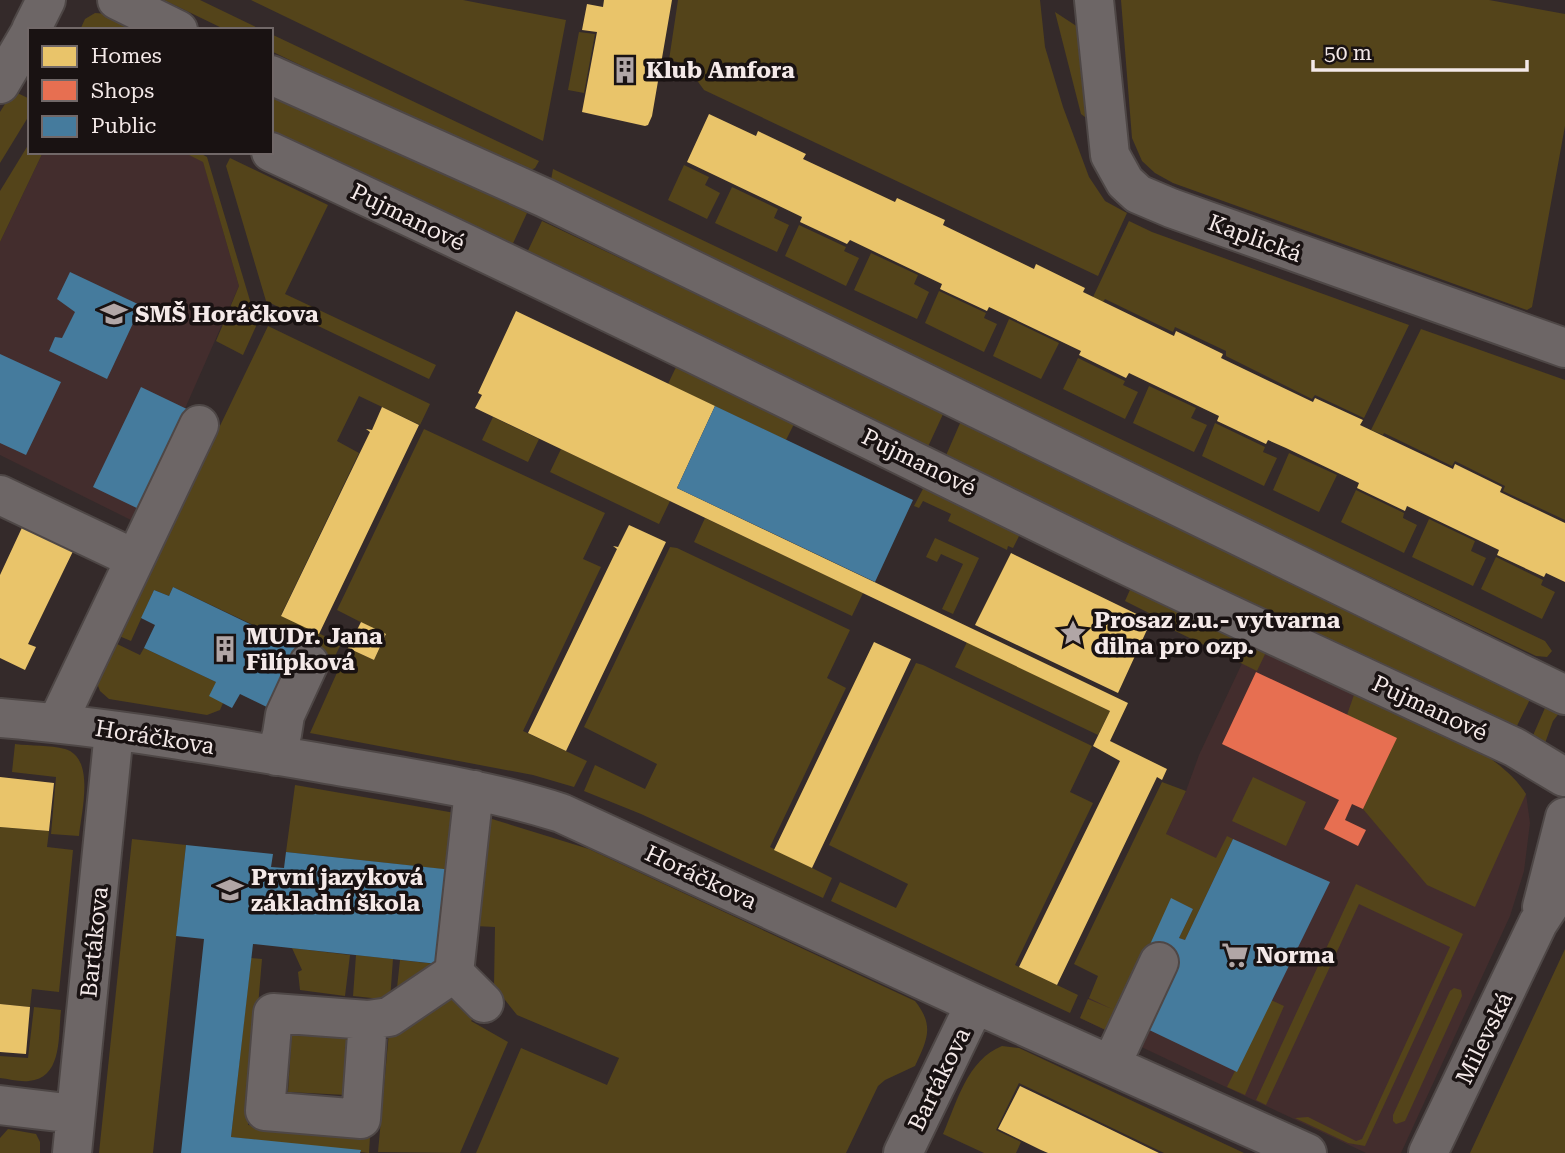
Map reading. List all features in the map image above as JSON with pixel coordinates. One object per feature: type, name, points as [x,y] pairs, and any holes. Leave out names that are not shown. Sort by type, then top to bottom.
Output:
[{"type":"street","points":[[32,28],[46,0]]},
{"type":"street","points":[[117,0],[174,28]]},
{"type":"street","name":"Kaplická","points":[[1094,0],[1110,155],[1125,182],[1138,194],[1565,348]]},
{"type":"street","points":[[0,83],[28,36]]},
{"type":"street","points":[[273,76],[545,198],[1565,695]]},
{"type":"street","name":"Pujmanové","points":[[273,153],[575,296],[1115,559],[1514,747],[1565,777]]},
{"type":"street","name":"Horáčkova","points":[[57,723],[200,425]]},
{"type":"street","points":[[0,495],[135,559]]},
{"type":"street","points":[[276,756],[285,715],[309,663]]},
{"type":"street","name":"Horáčkova","points":[[0,718],[57,723],[276,756],[474,790],[561,813],[1111,1065],[1295,1138]]},
{"type":"street","name":"Bartákova","points":[[72,1153],[114,731]]},
{"type":"street","points":[[1565,743],[1562,761],[1565,777]]},
{"type":"street","points":[[369,1020],[389,1017],[454,973],[474,790]]},
{"type":"street","name":"Milevská","points":[[1538,923],[1565,817]]},
{"type":"street","name":"Milevská","points":[[1429,1153],[1538,923],[1565,882]]},
{"type":"street","points":[[1111,1065],[1159,962]]},
{"type":"street","points":[[454,973],[484,1003]]},
{"type":"street","name":"Bartákova","points":[[903,1153],[975,1004]]},
{"type":"street","points":[[0,1105],[75,1114]]},
{"type":"shaded area","points":[[164,0],[200,0],[258,28],[222,28]]},
{"type":"shaded area","points":[[251,0],[463,0],[566,20],[543,141]]},
{"type":"shaded area","points":[[678,0],[1040,0],[1045,47],[1063,107],[1089,177],[1105,201],[1127,213],[1098,276],[704,90],[685,64],[669,60]]},
{"type":"shaded area","points":[[1121,0],[1489,0],[1565,14],[1565,126],[1532,307],[1527,310],[1173,183],[1155,173],[1142,161],[1132,138]]},
{"type":"shaded area","points":[[1055,12],[1081,29],[1089,120],[1081,114]]},
{"type":"shaded area","points":[[95,13],[109,14],[138,28],[81,28],[85,19]]},
{"type":"shaded area","points":[[579,32],[595,34],[584,93],[568,90]]},
{"type":"shaded area","points":[[273,35],[539,161],[535,168],[525,173],[273,52]]},
{"type":"shaded area","points":[[13,91],[28,98],[28,117],[0,163],[0,112]]},
{"type":"shaded area","points":[[273,93],[527,213],[509,252],[273,140]]},
{"type":"shaded area","points":[[28,145],[28,154],[42,154],[0,242],[0,191]]},
{"type":"shaded area","name":"SMŠ Horáčkova","points":[[42,154],[187,154],[203,161],[239,286],[135,522],[0,455],[0,242]]},
{"type":"shaded area","points":[[187,154],[202,154],[207,157],[257,324],[243,355],[216,341],[239,286],[203,162]]},
{"type":"shaded area","points":[[230,158],[328,205],[285,294],[436,365],[429,379],[266,301],[226,166]]},
{"type":"shaded area","points":[[684,165],[709,177],[705,185],[720,193],[707,219],[668,200]]},
{"type":"shaded area","points":[[553,169],[1545,641],[1552,651],[1547,657],[1536,656],[553,187]]},
{"type":"shaded area","points":[[732,187],[778,209],[774,218],[789,225],[777,252],[715,223]]},
{"type":"shaded area","points":[[542,221],[944,412],[926,451],[524,259]]},
{"type":"shaded area","points":[[1129,221],[1152,232],[1409,325],[1364,418],[1315,395],[1312,399],[1226,356],[1226,351],[1175,327],[1173,332],[1105,299],[1103,302],[1093,297]]},
{"type":"shaded area","points":[[799,225],[846,247],[844,251],[859,258],[846,286],[785,256]]},
{"type":"shaded area","points":[[871,253],[918,275],[914,284],[929,292],[917,319],[854,290]]},
{"type":"shaded area","points":[[939,291],[986,313],[984,318],[997,324],[984,352],[925,323]]},
{"type":"shaded area","points":[[1009,319],[1059,343],[1041,379],[993,356]]},
{"type":"shaded area","points":[[268,326],[430,404],[420,425],[359,396],[337,441],[359,453],[281,615],[341,644],[332,662],[173,587],[169,596],[154,590],[131,641],[119,636]]},
{"type":"shaded area","points":[[1421,329],[1565,380],[1565,520],[1503,491],[1505,486],[1455,461],[1452,466],[1384,433],[1383,435],[1371,430]]},
{"type":"shaded area","points":[[1078,358],[1125,381],[1123,385],[1138,392],[1125,419],[1063,389]]},
{"type":"shaded area","points":[[677,365],[795,422],[786,440],[668,384]]},
{"type":"shaded area","points":[[1149,386],[1196,408],[1191,418],[1207,425],[1194,452],[1133,423]]},
{"type":"shaded area","points":[[493,417],[539,439],[528,462],[482,440]]},
{"type":"shaded area","points":[[961,421],[1533,693],[1514,732],[944,460]]},
{"type":"shaded area","points":[[1215,423],[1265,447],[1263,452],[1277,458],[1264,486],[1202,456]]},
{"type":"shaded area","points":[[424,429],[605,513],[583,559],[601,567],[523,731],[587,761],[574,787],[533,775],[310,733],[348,648],[374,660],[386,635],[337,610]]},
{"type":"shaded area","points":[[561,449],[670,501],[659,524],[550,472]]},
{"type":"shaded area","points":[[1289,453],[1337,475],[1319,512],[1273,490]]},
{"type":"shaded area","points":[[925,485],[1022,530],[1013,548],[1008,546],[1007,550],[948,521],[951,514],[923,501],[919,508],[914,506]]},
{"type":"shaded area","points":[[1356,490],[1404,513],[1403,518],[1417,525],[1404,553],[1341,522]]},
{"type":"shaded area","points":[[705,518],[863,593],[852,616],[694,542]]},
{"type":"shaded area","points":[[1429,519],[1475,541],[1471,551],[1486,558],[1473,586],[1412,557]]},
{"type":"shaded area","points":[[935,538],[979,558],[953,614],[942,609],[963,564],[941,554],[937,562],[926,557]]},
{"type":"shaded area","points":[[670,547],[850,630],[827,678],[846,688],[770,847],[832,878],[823,898],[641,814],[584,791],[595,765],[645,789],[657,764],[584,727]]},
{"type":"shaded area","points":[[1496,557],[1543,580],[1541,585],[1555,592],[1542,619],[1481,589]]},
{"type":"shaded area","points":[[1133,583],[1268,648],[1257,671],[1157,622],[1159,618],[1125,601]]},
{"type":"shaded area","points":[[1253,640],[1507,773],[1526,794],[1530,823],[1524,871],[1510,916],[1401,1153],[1366,1153],[1080,1018]]},
{"type":"shaded area","points":[[967,642],[1110,711],[1098,735],[955,667]]},
{"type":"shaded area","points":[[115,643],[140,655],[144,648],[216,682],[223,703],[220,710],[207,715],[109,699],[100,691],[97,683]]},
{"type":"shaded area","points":[[916,663],[1092,746],[1070,792],[1093,803],[1015,965],[1078,995],[1070,1013],[831,901],[840,882],[896,908],[908,884],[829,845]]},
{"type":"shaded area","points":[[1356,689],[1424,720],[1473,747],[1513,777],[1526,794],[1475,907],[1427,885],[1363,809],[1396,738],[1347,715]]},
{"type":"shaded area","points":[[1548,701],[1563,708],[1553,721],[1544,746],[1531,740]]},
{"type":"shaded area","points":[[15,744],[65,749],[75,754],[84,774],[84,801],[79,836],[51,834],[56,777],[12,772]]},
{"type":"shaded area","points":[[1253,777],[1306,802],[1286,846],[1232,821]]},
{"type":"shaded area","points":[[1162,782],[1186,791],[1166,834],[1216,858],[1227,836],[1233,839],[1185,940],[1179,938],[1193,909],[1171,899],[1112,1033],[1080,1018],[1088,999],[1112,1009],[1089,998],[1098,976],[1074,964]]},
{"type":"shaded area","points":[[295,785],[455,813],[460,871],[286,852]]},
{"type":"shaded area","points":[[492,819],[589,849],[915,1001],[925,1018],[927,1033],[915,1066],[878,1086],[846,1153],[476,1153],[521,1048],[607,1085],[619,1058],[517,1015],[494,986],[495,927],[475,926],[483,827]]},
{"type":"shaded area","points":[[0,827],[49,831],[47,847],[73,850],[59,992],[32,989],[30,1007],[0,1004]]},
{"type":"shaded area","points":[[132,839],[186,845],[153,1153],[99,1153]]},
{"type":"shaded area","points":[[1356,884],[1463,934],[1365,1146],[1348,1143],[1295,1118],[1308,1117],[1356,1141],[1362,1139],[1450,947],[1359,904],[1266,1105],[1256,1100]]},
{"type":"shaded area","points":[[292,948],[350,955],[345,996],[300,990],[298,972],[302,970]]},
{"type":"shaded area","points":[[1565,949],[1565,1153],[1470,1153]]},
{"type":"shaded area","points":[[356,955],[393,959],[390,1000],[353,996]]},
{"type":"shaded area","points":[[251,958],[262,959],[248,1125],[370,1137],[369,1153],[231,1137]]},
{"type":"shaded area","points":[[400,960],[436,964],[396,997]]},
{"type":"shaded area","points":[[455,987],[480,1011],[471,1021],[508,1042],[460,1153],[378,1152],[389,1032]]},
{"type":"shaded area","points":[[1454,988],[1461,990],[1462,996],[1405,1121],[1396,1124],[1393,1115],[1450,991]]},
{"type":"shaded area","points":[[1271,1000],[1284,1006],[1245,1095],[1227,1087]]},
{"type":"shaded area","points":[[34,1007],[61,1010],[59,1043],[53,1064],[40,1078],[29,1081],[0,1078],[0,1056],[28,1058]]},
{"type":"shaded area","points":[[292,1029],[349,1032],[346,1095],[288,1092]]},
{"type":"shaded area","points":[[1002,1046],[1019,1048],[1244,1153],[1164,1153],[1019,1083],[996,1130],[1021,1142],[1016,1153],[984,1153],[943,1134],[972,1072],[990,1052]]},
{"type":"shaded area","points":[[8,1129],[36,1134],[40,1142],[40,1153],[0,1153],[0,1138]]},
{"type":"building: Homes","name":"Klub Amfora","points":[[604,0],[672,0],[652,116],[648,125],[582,112],[597,32],[582,30],[587,4],[603,7]]},
{"type":"building: Homes","points":[[709,114],[756,136],[758,131],[806,154],[803,159],[895,202],[897,198],[945,220],[943,225],[1034,269],[1036,264],[1085,288],[1083,292],[1174,336],[1176,331],[1223,354],[1221,358],[1313,402],[1315,398],[1363,420],[1360,425],[1453,469],[1455,464],[1502,487],[1500,492],[1565,523],[1565,582],[1546,573],[1544,577],[1497,555],[1499,550],[1407,506],[1405,511],[1357,488],[1359,483],[1286,448],[1268,440],[1266,444],[1217,421],[1219,416],[1129,373],[1126,378],[1079,355],[1081,351],[989,307],[987,311],[940,289],[942,284],[850,240],[847,244],[800,222],[802,217],[687,162]]},
{"type":"building: Homes","points":[[516,311],[715,406],[677,488],[1128,703],[1110,741],[1167,769],[1162,780],[1157,777],[1057,985],[1019,967],[1120,761],[1093,746],[1110,711],[475,408],[482,395],[478,393]]},
{"type":"building: Homes","points":[[382,407],[419,425],[319,634],[281,616],[370,432],[366,429],[372,430]]},
{"type":"building: Homes","points":[[26,519],[77,543],[28,644],[36,647],[25,670],[0,658],[0,575]]},
{"type":"building: Homes","points":[[629,525],[666,542],[566,751],[528,733],[617,549],[613,546],[618,547]]},
{"type":"building: Homes","points":[[1011,553],[1151,621],[1118,693],[975,625]]},
{"type":"building: Homes","points":[[361,622],[386,634],[374,660],[348,648]]},
{"type":"building: Homes","points":[[874,642],[911,659],[812,868],[774,850]]},
{"type":"building: Homes","points":[[0,777],[54,783],[49,831],[0,827]]},
{"type":"building: Homes","points":[[0,1004],[30,1007],[26,1054],[0,1052]]},
{"type":"building: Homes","points":[[1020,1086],[1159,1153],[1048,1153],[1041,1150],[998,1129]]},
{"type":"building: Shops","points":[[1256,672],[1397,738],[1363,809],[1352,804],[1345,820],[1366,830],[1358,846],[1324,829],[1339,800],[1222,744]]},
{"type":"building: Public","points":[[70,272],[142,306],[138,320],[135,319],[107,379],[49,351],[55,337],[62,338],[75,312],[57,299]]},
{"type":"building: Public","points":[[0,354],[61,382],[26,455],[0,443]]},
{"type":"building: Public","points":[[141,387],[191,411],[143,511],[93,487]]},
{"type":"building: Public","points":[[715,406],[913,500],[875,582],[677,488]]},
{"type":"building: Public","name":"MUDr. Jana Filípková","points":[[173,587],[306,651],[277,712],[240,694],[232,708],[209,696],[216,682],[144,648],[155,625],[141,618],[154,590],[169,596]]},
{"type":"building: Public","points":[[1233,839],[1330,882],[1237,1072],[1143,1027],[1177,955],[1147,951],[1171,898],[1193,909],[1179,938],[1185,940]]},
{"type":"building: Public","points":[[186,845],[273,854],[271,867],[284,868],[286,852],[453,870],[438,964],[253,944],[231,1137],[361,1150],[360,1153],[181,1153],[204,939],[176,936]]},
{"type":"place","name":"Klub Amfora","points":[[625,70]]},
{"type":"place","name":"SMŠ Horáčkova","points":[[114,314]]},
{"type":"place","name":"Prosaz z.u.- vytvarna dilna pro ozp.","points":[[1073,633]]},
{"type":"place","name":"MUDr. Jana Filípková","points":[[225,649]]},
{"type":"place","name":"První jazyková základní škola","points":[[230,890]]},
{"type":"place","name":"Norma","points":[[1235,955]]}]
